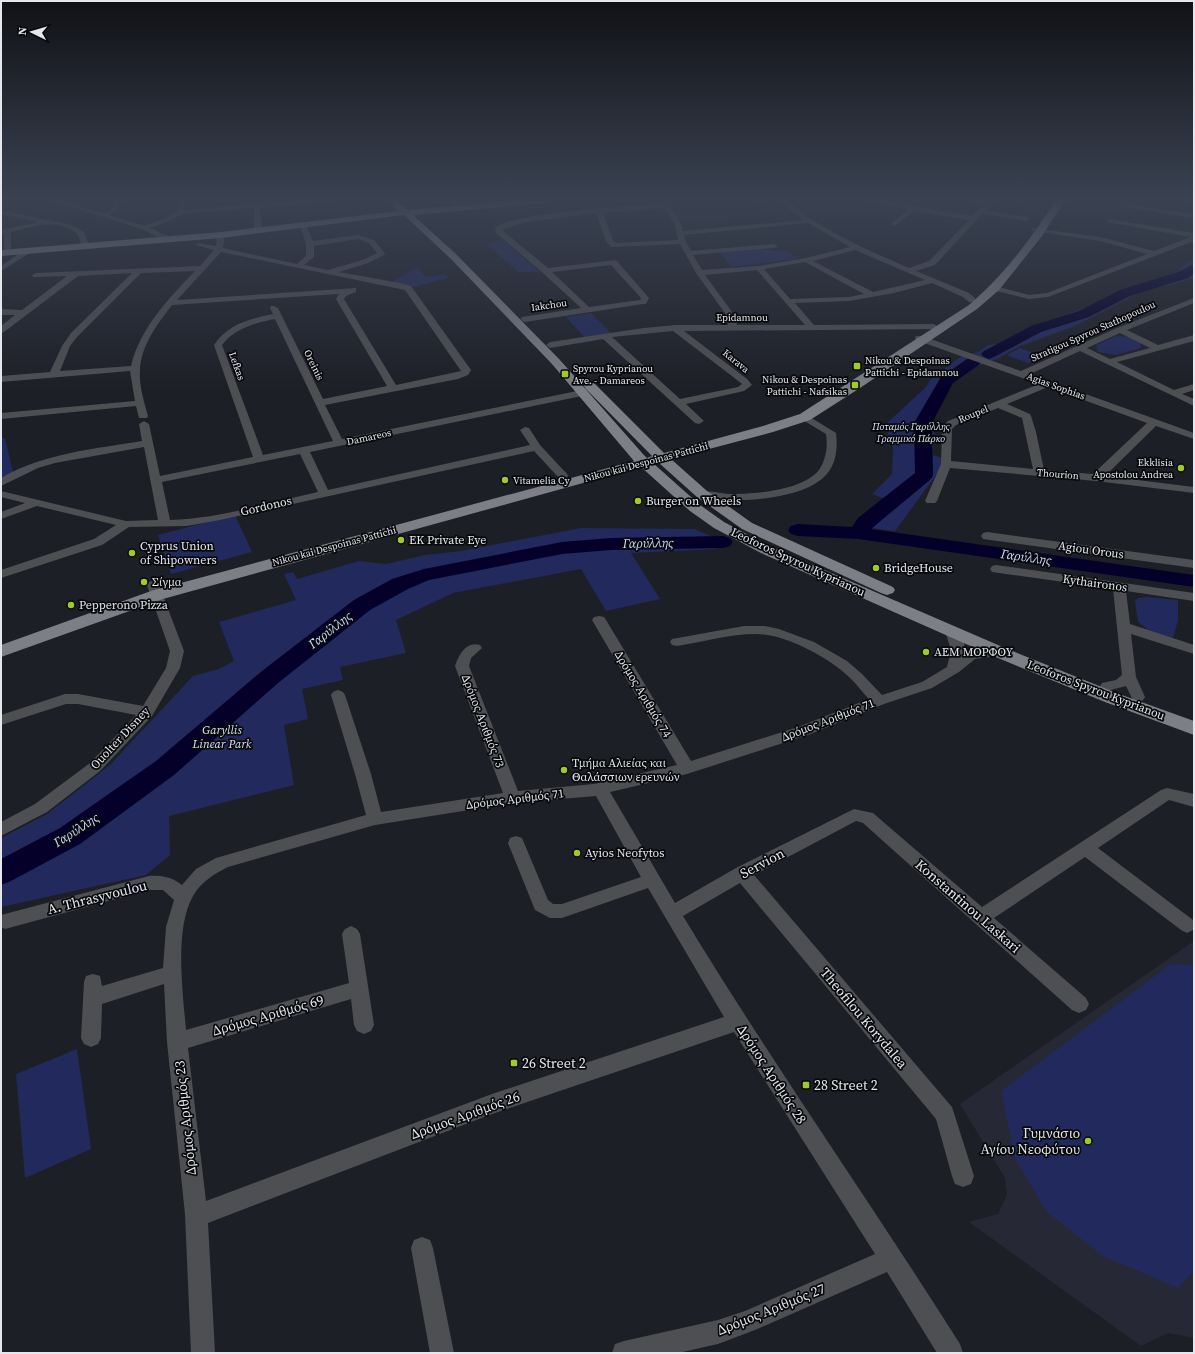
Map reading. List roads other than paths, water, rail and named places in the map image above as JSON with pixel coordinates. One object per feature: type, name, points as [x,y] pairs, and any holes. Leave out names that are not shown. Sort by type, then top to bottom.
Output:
[{"type":"main road","name":"Leoforos Spyrou Kyprianou","points":[[460,263],[556,362],[582,393],[650,457],[747,526],[1107,686],[1194,717]]},
{"type":"main road","name":"Leoforos Spyrou Kyprianou","points":[[468,263],[525,319],[695,508],[719,525],[772,552],[952,632],[1112,698],[1194,728]]},
{"type":"main road","name":"Nikou kai Despoinas Pattichi","points":[[1,640],[155,590],[563,476],[650,457],[786,424],[805,417],[922,339],[934,327],[959,311],[976,297],[1007,263]]},
{"type":"main road","name":"Nikou kai Despoinas Pattichi","points":[[1,651],[155,590],[650,457],[781,419],[800,412],[964,314],[976,297],[995,288],[1013,263]]},
{"type":"street","points":[[1,269],[10,263]]},
{"type":"street","points":[[165,524],[140,403],[135,368],[141,346],[156,319],[207,263]]},
{"type":"street","points":[[286,263],[330,273],[400,285],[408,288],[466,370],[465,373],[458,376],[320,403]]},
{"type":"street","points":[[300,266],[303,263]]},
{"type":"street","points":[[330,273],[359,263]]},
{"type":"street","points":[[537,263],[587,310]]},
{"type":"street","name":"Iakchou","points":[[546,271],[604,263]]},
{"type":"street","name":"Iakchou","points":[[525,319],[643,302],[645,298],[614,263]]},
{"type":"street","points":[[694,263],[731,316],[733,328]]},
{"type":"street","points":[[700,273],[759,268],[787,263]]},
{"type":"street","points":[[812,263],[872,295]]},
{"type":"street","points":[[890,263],[932,281],[976,297]]},
{"type":"street","points":[[908,271],[931,263]]},
{"type":"street","points":[[995,288],[1029,297],[1041,296],[1126,263]]},
{"type":"street","points":[[36,276],[202,268]]},
{"type":"street","points":[[759,268],[790,301],[812,328]]},
{"type":"street","points":[[54,374],[66,346],[74,335],[139,271]]},
{"type":"street","points":[[1,330],[75,274]]},
{"type":"street","points":[[790,301],[849,298],[872,295],[932,281]]},
{"type":"street","points":[[380,282],[350,291],[343,294],[340,299],[393,388]]},
{"type":"street","points":[[954,289],[976,297]]},
{"type":"street","points":[[171,303],[350,291]]},
{"type":"street","name":"Oreinis","points":[[269,297],[339,443]]},
{"type":"street","name":"Stratigou Spyrou Stathopoulou","points":[[1023,374],[1120,330],[1194,300]]},
{"type":"street","points":[[1183,304],[1194,309]]},
{"type":"street","points":[[1,312],[23,313]]},
{"type":"street","name":"Lefkas","points":[[259,459],[218,345],[226,334],[245,323],[277,316]]},
{"type":"street","name":"Epidamnou","points":[[550,346],[654,329],[934,327]]},
{"type":"street","name":"Karava","points":[[675,328],[744,380],[747,385],[741,389],[680,402]]},
{"type":"street","points":[[1120,330],[1157,348]]},
{"type":"street","points":[[606,336],[680,402],[699,421]]},
{"type":"street","points":[[1109,362],[1194,338]]},
{"type":"street","name":"Agias Sophias","points":[[922,339],[965,353],[1194,436]]},
{"type":"street","points":[[1080,348],[1194,403]]},
{"type":"street","points":[[1,379],[135,368]]},
{"type":"street","name":"Roupel","points":[[931,501],[946,464],[947,428],[952,423],[1048,384]]},
{"type":"street","points":[[1174,393],[1194,387]]},
{"type":"street","name":"Damareos","points":[[156,480],[582,393]]},
{"type":"street","points":[[1,416],[140,403]]},
{"type":"street","points":[[998,404],[1026,416],[1031,432],[1039,472]]},
{"type":"street","points":[[702,494],[718,498],[744,497],[792,489],[806,484],[818,477],[824,471],[831,454],[833,443],[831,433],[805,417]]},
{"type":"street","points":[[1096,478],[1155,421]]},
{"type":"street","points":[[525,430],[536,447],[563,476]]},
{"type":"street","points":[[1,483],[11,476],[39,464],[148,444]]},
{"type":"street","name":"Gordonos","points":[[1,494],[126,524],[187,523],[536,447]]},
{"type":"street","points":[[304,450],[324,493]]},
{"type":"street","name":"Thourion","points":[[946,464],[1039,472],[1194,490]]},
{"type":"street","points":[[726,512],[733,504],[744,497]]},
{"type":"street","points":[[1,516],[38,502]]},
{"type":"street","points":[[1,574],[98,542],[126,524]]},
{"type":"street","name":"Agiou Orous","points":[[987,536],[1194,564]]},
{"type":"street","name":"Kythaironos","points":[[996,570],[1194,597]]},
{"type":"street","points":[[1119,586],[1125,627],[1129,677],[1138,697]]},
{"type":"street","name":"Ouolter Disney","points":[[1,830],[41,808],[95,768],[147,712],[173,668],[176,651],[155,590]]},
{"type":"street","name":"Δρόμος Αριθμός 74","points":[[599,620],[687,768]]},
{"type":"street","points":[[1125,627],[1194,650]]},
{"type":"street","points":[[677,642],[750,630],[764,630],[777,633],[822,653],[850,670],[879,701]]},
{"type":"street","points":[[952,632],[958,643],[960,652],[954,669]]},
{"type":"street","name":"Δρόμος Αριθμός 73","points":[[475,648],[465,656],[462,666],[513,797]]},
{"type":"street","name":"Δρόμος Αριθμός 71","points":[[187,892],[211,867],[221,862],[375,819],[513,797],[600,789],[687,768],[803,731],[879,701],[926,685],[954,669],[970,656],[979,653],[999,652]]},
{"type":"street","points":[[1107,686],[1120,684],[1129,677]]},
{"type":"street","points":[[338,695],[363,774],[375,819]]},
{"type":"street","points":[[1,720],[65,698],[78,699],[147,712]]},
{"type":"street","name":"Δρόμος Αριθμός 28","points":[[600,789],[652,880],[738,1022],[892,1258],[951,1353]]},
{"type":"street","points":[[981,917],[1087,849],[1167,794],[1188,798],[1194,801]]},
{"type":"street","name":"Servion","points":[[672,913],[854,815]]},
{"type":"street","name":"Konstantinou Laskari","points":[[854,815],[867,817],[1079,1004]]},
{"type":"street","points":[[516,843],[541,905],[550,911],[562,911],[652,880]]},
{"type":"street","points":[[1087,849],[1187,925]]},
{"type":"street","name":"Theofilou Korydalea","points":[[742,874],[945,1114],[963,1176]]},
{"type":"street","name":"A. Thrasyvoulou","points":[[5,921],[149,883],[162,882],[187,892]]},
{"type":"street","name":"Δρόμος Αριθμός 23","points":[[187,892],[175,926],[173,973],[177,1042],[196,1216],[203,1353]]},
{"type":"street","points":[[351,934],[364,1025]]},
{"type":"street","points":[[91,1038],[93,990],[173,973]]},
{"type":"street","name":"Δρόμος Αριθμός 69","points":[[177,1042],[359,988]]},
{"type":"street","name":"Δρόμος Αριθμός 26","points":[[196,1216],[492,1104],[688,1040],[738,1022]]},
{"type":"street","points":[[422,1248],[442,1353]]},
{"type":"street","name":"Δρόμος Αριθμός 27","points":[[624,1353],[712,1333],[747,1322],[892,1258]]},
{"type":"waterway","name":"Γαρύλλης","points":[[989,354],[1036,329],[1084,314],[1125,293],[1183,275],[1192,269]]},
{"type":"waterway","name":"Γαρύλλης","points":[[858,533],[865,522],[924,475],[923,423],[947,380],[973,362]]},
{"type":"waterway","name":"Γαρύλλης","points":[[798,530],[858,533]]},
{"type":"waterway","name":"Γαρύλλης","points":[[858,533],[1194,581]]},
{"type":"waterway","name":"Γαρύλλης","points":[[1,873],[70,836],[165,768],[270,677],[362,605],[400,584],[424,575],[562,548],[611,544],[723,542]]},
{"type":"place","name":"Nikou & Despoinas Pattichi - Epidamnou","points":[[857,366]]},
{"type":"place","name":"Spyrou Kyprianou Ave. - Damareos","points":[[565,374]]},
{"type":"place","name":"Nikou & Despoinas Pattichi - Nafsikas","points":[[855,385]]},
{"type":"place","name":"Ekklisia Apostolou Andrea","points":[[1181,468]]},
{"type":"place","name":"Vitamelia Cy","points":[[505,480]]},
{"type":"place","name":"Burger on Wheels","points":[[638,501]]},
{"type":"place","name":"EK Private Eye","points":[[401,540]]},
{"type":"place","name":"Cyprus Union of Shipowners","points":[[132,553]]},
{"type":"place","name":"BridgeHouse","points":[[876,568]]},
{"type":"place","name":"Σίγμα","points":[[144,582]]},
{"type":"place","name":"Pepperono Pizza","points":[[71,605]]},
{"type":"place","name":"ΑΕΜ ΜΟΡΦΟΥ","points":[[926,652]]},
{"type":"place","name":"Τμήμα Αλιείας και Θαλάσσιων ερευνών","points":[[564,770]]},
{"type":"place","name":"Ayios Neofytos","points":[[577,853]]},
{"type":"place","name":"26 Street 2","points":[[514,1063]]},
{"type":"place","name":"28 Street 2","points":[[806,1085]]},
{"type":"place","name":"Γυμνάσιο Αγίου Νεοφύτου","points":[[1088,1141]]},
{"type":"park label","name":"Ποταμός Γαρύλλης Γραμμικό Πάρκο","points":[[911,432]]},
{"type":"park label","name":"Garyllis Linear Park","points":[[222,737]]}]
